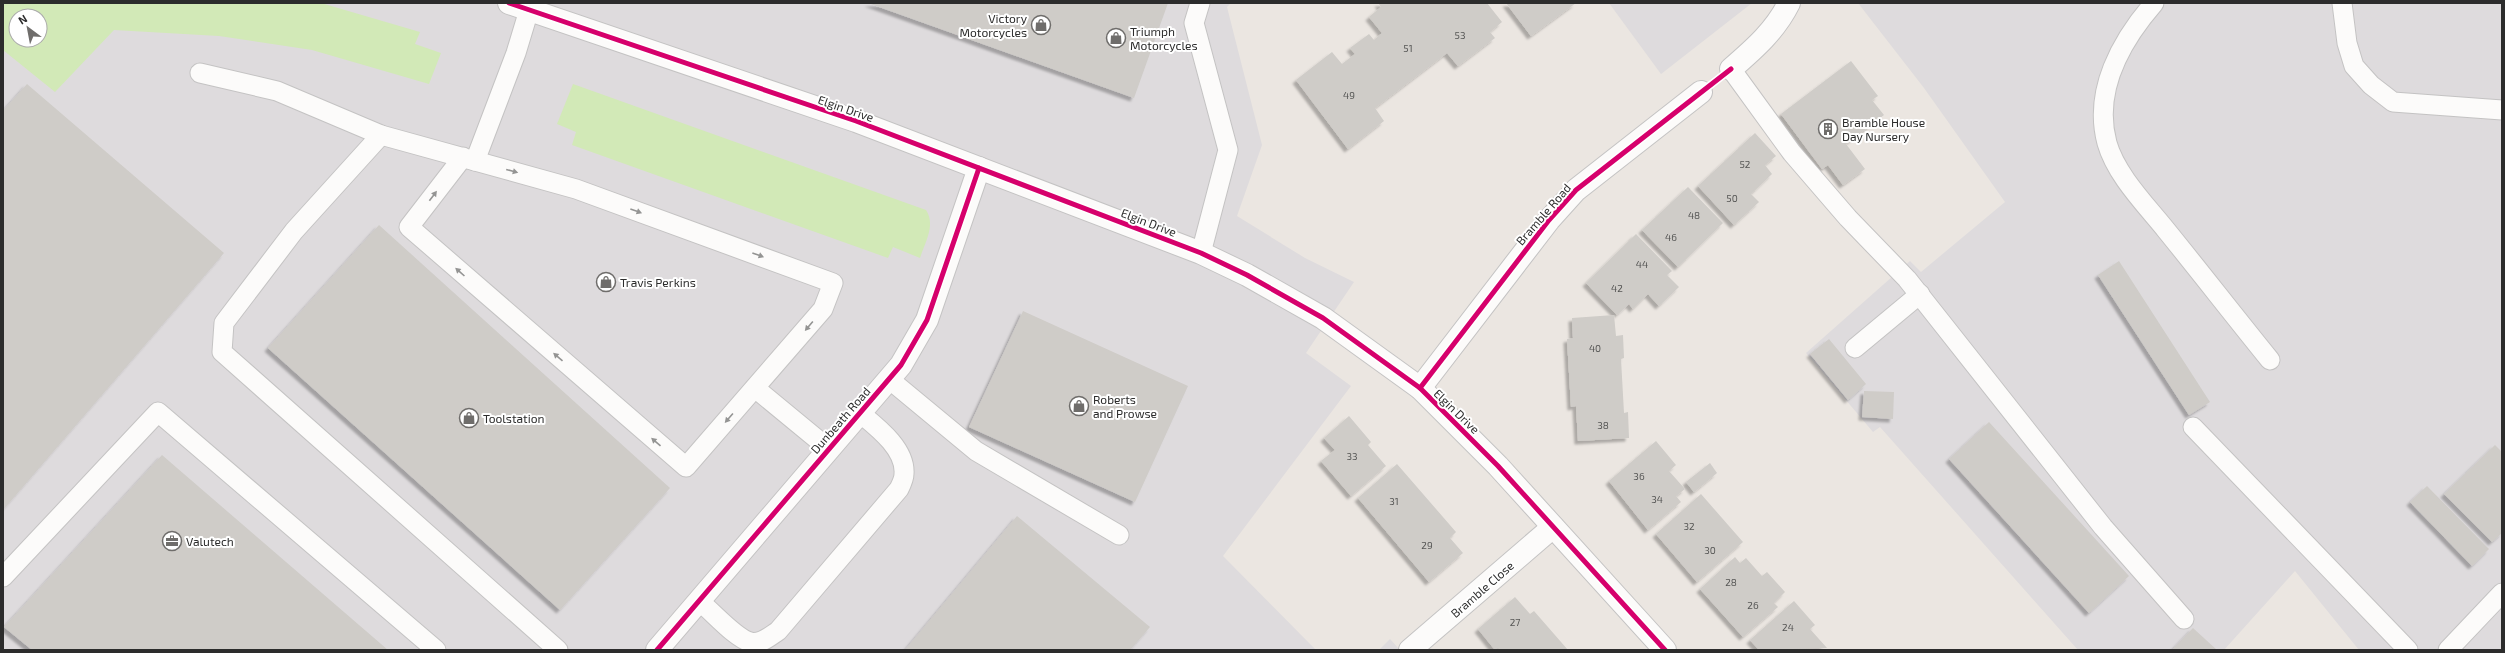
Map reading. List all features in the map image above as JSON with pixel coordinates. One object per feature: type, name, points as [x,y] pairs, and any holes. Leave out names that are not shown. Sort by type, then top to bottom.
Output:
[{"type":"street","points":[[1731,69],[1766,38],[1782,18],[1789,3]]},
{"type":"street","name":"Elgin Drive","points":[[519,6],[856,121],[1201,253],[1247,275],[1323,318],[1420,388],[1498,466],[1665,650]]},
{"type":"street","name":"Bramble Road","points":[[1420,388],[1536,236],[1576,190],[1701,92]]},
{"type":"street","name":"Dunbeath Road","points":[[657,650],[901,365],[927,320],[979,168]]},
{"type":"street","name":"Bramble Close","points":[[1410,650],[1553,527]]},
{"type":"lane","points":[[1200,3],[1194,23],[1228,150],[1201,253]]},
{"type":"lane","points":[[2154,3],[2133,27],[2110,71],[2103,110],[2107,143],[2118,168],[2270,360]]},
{"type":"lane","points":[[2342,3],[2347,43],[2354,66],[2371,85],[2393,102],[2502,110]]},
{"type":"lane","points":[[200,73],[276,91],[381,135],[469,159],[576,189],[833,283],[823,309],[686,467],[409,227],[469,159],[516,53],[519,6]]},
{"type":"lane","points":[[1731,69],[1816,182],[1920,294],[2103,527],[2184,618]]},
{"type":"lane","points":[[381,135],[294,231],[224,323],[222,352],[558,650]]},
{"type":"lane","points":[[1856,348],[1920,294]]},
{"type":"lane","points":[[888,379],[976,451],[1119,535]]},
{"type":"lane","points":[[755,388],[829,449]]},
{"type":"lane","points":[[3,577],[158,412],[436,650]]},
{"type":"lane","points":[[699,600],[740,636],[751,642],[764,641],[778,631],[899,489],[904,474],[898,451],[882,431],[860,413]]},
{"type":"lane","points":[[2193,427],[2408,650]]},
{"type":"lane","points":[[2448,650],[2502,593]]},
{"type":"shaded area","points":[[3,3],[1231,3],[1227,7],[1262,145],[1237,216],[1305,258],[1354,282],[1306,353],[1351,386],[1223,556],[1316,650],[3,650]]},
{"type":"shaded area","points":[[1609,3],[1752,3],[1661,74]]},
{"type":"shaded area","points":[[1858,3],[2502,3],[2502,650],[2359,650],[2295,571],[2224,650],[2078,650],[1880,427],[1873,432],[1806,353],[1910,261],[1921,272],[2005,202],[1924,88]]},
{"type":"shaded area","points":[[1390,639],[1400,650],[1379,650]]},
{"type":"green space","points":[[3,3],[321,3],[420,32],[415,44],[441,53],[429,84],[312,50],[219,36],[114,30],[55,92],[3,50]]},
{"type":"green space","points":[[573,84],[926,210],[929,216],[930,228],[920,258],[893,247],[888,258],[572,145],[576,132],[557,124]]},
{"type":"building","points":[[868,3],[1168,3],[1134,98]]},
{"type":"building","points":[[1378,3],[1487,3],[1502,22],[1490,32],[1495,38],[1458,66],[1447,53],[1375,108],[1384,121],[1348,149],[1296,80],[1332,52],[1342,64],[1355,54],[1350,48],[1369,34],[1374,40],[1382,33],[1369,17],[1381,7]]},
{"type":"building","points":[[1506,3],[1576,3],[1531,36]]},
{"type":"building","name":"Bramble House Day Nursery","points":[[1851,61],[1878,96],[1872,100],[1884,115],[1846,144],[1865,169],[1843,185],[1828,165],[1822,169],[1781,114]]},
{"type":"building","points":[[27,84],[224,253],[3,510],[3,111]]},
{"type":"building","points":[[1755,133],[1776,156],[1765,165],[1772,174],[1751,194],[1759,202],[1734,225],[1698,186]]},
{"type":"building","points":[[1688,187],[1723,223],[1678,267],[1642,230]]},
{"type":"building","name":"Toolstation","points":[[379,225],[670,488],[560,610],[268,348]]},
{"type":"building","points":[[1636,234],[1672,271],[1667,275],[1679,287],[1659,306],[1648,294],[1633,309],[1629,304],[1617,315],[1586,283]]},
{"type":"building","points":[[2119,261],[2210,402],[2189,415],[2098,275]]},
{"type":"building","name":"Roberts and Prowse","points":[[1023,311],[1188,386],[1135,502],[969,427]]},
{"type":"building","points":[[1614,315],[1616,336],[1623,335],[1624,358],[1621,359],[1624,413],[1628,412],[1629,438],[1578,441],[1576,406],[1571,407],[1567,339],[1573,338],[1572,318]]},
{"type":"building","points":[[1829,339],[1866,384],[1848,400],[1810,354]]},
{"type":"building","points":[[1864,391],[1894,392],[1893,419],[1862,417]]},
{"type":"building","points":[[1349,416],[1371,442],[1368,445],[1386,466],[1351,496],[1321,461],[1335,450],[1324,438]]},
{"type":"building","points":[[1989,422],[2129,576],[2089,613],[1949,459]]},
{"type":"building","points":[[1656,441],[1676,465],[1669,471],[1685,489],[1676,496],[1681,502],[1648,530],[1609,481]]},
{"type":"building","points":[[2495,445],[2502,452],[2502,533],[2492,542],[2444,494]]},
{"type":"building","name":"Valutech","points":[[162,455],[388,650],[32,650],[4,627]]},
{"type":"building","points":[[1710,463],[1717,473],[1694,492],[1686,482]]},
{"type":"building","points":[[1397,464],[1456,532],[1450,538],[1463,553],[1429,582],[1358,498]]},
{"type":"building","points":[[2427,486],[2489,549],[2472,566],[2410,502]]},
{"type":"building","points":[[1701,494],[1743,542],[1697,582],[1656,534]]},
{"type":"building","points":[[1017,516],[1150,627],[1130,650],[905,650]]},
{"type":"building","points":[[1735,557],[1740,563],[1746,558],[1762,576],[1767,572],[1785,592],[1774,603],[1778,607],[1743,637],[1700,589]]},
{"type":"building","points":[[1515,597],[1530,614],[1534,611],[1568,650],[1500,650],[1498,648],[1495,650],[1478,629]]},
{"type":"building","points":[[1794,601],[1815,625],[1810,629],[1827,648],[1759,650],[1750,640]]},
{"type":"building","points":[[2193,628],[2217,650],[2172,650]]},
{"type":"cycle path","points":[[509,3],[856,121],[1201,253],[1247,275],[1323,318],[1420,388],[1498,466],[1665,650]]},
{"type":"cycle path","points":[[1420,388],[1549,220],[1576,190],[1731,69]]},
{"type":"cycle path","points":[[657,650],[901,365],[927,320],[979,168]]},
{"type":"place","name":"Victory Motorcycles","points":[[1041,25]]},
{"type":"place","name":"Triumph Motorcycles","points":[[1116,38]]},
{"type":"place","name":"Bramble House Day Nursery","points":[[1828,129]]},
{"type":"place","name":"Travis Perkins","points":[[606,282]]},
{"type":"place","name":"Roberts and Prowse","points":[[1079,406]]},
{"type":"place","name":"Toolstation","points":[[469,418]]},
{"type":"place","name":"Valutech","points":[[172,541]]}]
